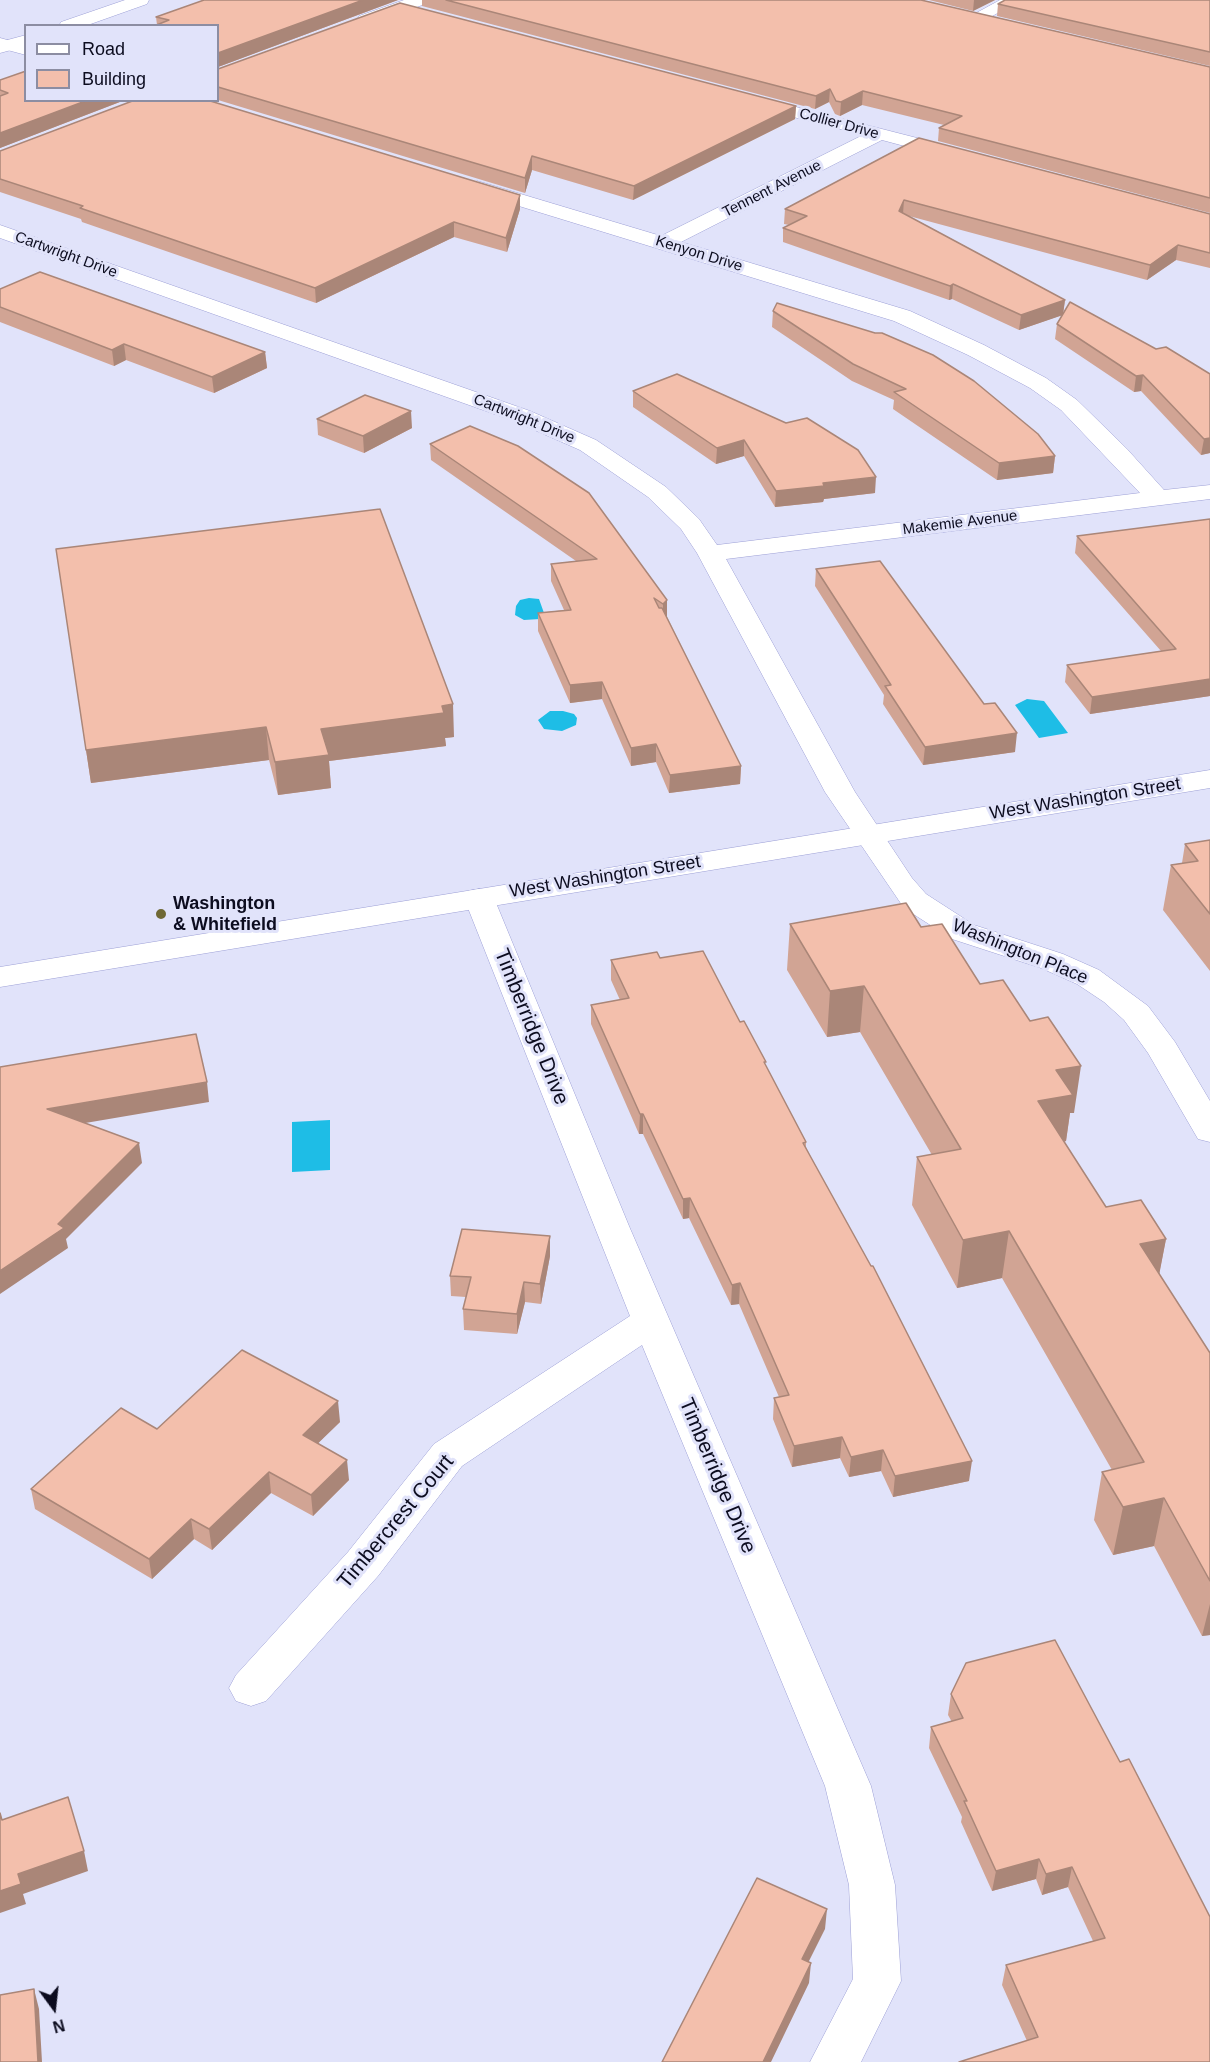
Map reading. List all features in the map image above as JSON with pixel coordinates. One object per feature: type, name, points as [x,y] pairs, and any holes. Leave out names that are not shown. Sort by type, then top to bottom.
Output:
[{"type":"street","points":[[73,24],[141,0]]},
{"type":"street","points":[[975,18],[1014,0]]},
{"type":"street","points":[[346,27],[399,7],[424,8]]},
{"type":"street","points":[[953,13],[998,23]]},
{"type":"street","name":"Collier Drive","points":[[741,98],[969,158]]},
{"type":"street","name":"Tennent Avenue","points":[[664,243],[880,134]]},
{"type":"street","name":"Kenyon Drive","points":[[461,182],[902,316],[1009,367],[1069,405],[1119,454],[1158,498]]},
{"type":"street","name":"Cartwright Drive","points":[[0,231],[522,416],[588,445],[657,492],[690,524],[710,553],[818,751],[867,834]]},
{"type":"street","name":"Makemie Avenue","points":[[710,553],[1210,492]]},
{"type":"street","name":"West Washington Street","points":[[0,977],[1210,779]]},
{"type":"street","name":"Washington Place","points":[[867,834],[915,901],[937,917],[963,932],[1052,961],[1088,977],[1136,1013],[1163,1048],[1210,1131]]},
{"type":"street","name":"Timberridge Drive","points":[[479,898],[651,1321],[848,1785],[872,1885],[876,1981],[836,2062]]},
{"type":"street","name":"Timbercrest Court","points":[[251,1688],[363,1564],[448,1455],[651,1321]]},
{"type":"water","points":[[539,599],[544,613],[540,619],[524,620],[515,615],[516,606],[520,600]]},
{"type":"water","points":[[1027,699],[1044,701],[1068,733],[1039,738],[1015,705]]},
{"type":"water","points":[[550,711],[574,714],[577,718],[576,725],[562,731],[544,729],[538,720]]},
{"type":"water","points":[[330,1120],[330,1170],[292,1172],[292,1122]]},
{"type":"building","points":[[204,0],[363,0],[219,53],[219,24],[159,24],[169,20],[156,17]]},
{"type":"building","points":[[446,0],[921,0],[1210,67],[1210,198],[939,128],[962,116],[863,91],[841,102],[836,101],[830,89],[816,96]]},
{"type":"building","points":[[1005,0],[1210,0],[1210,52],[998,4]]},
{"type":"building","points":[[400,3],[796,106],[634,186],[532,156],[525,178],[219,87],[219,69]]},
{"type":"building","points":[[24,72],[24,102],[83,102],[0,133],[0,96],[8,93],[0,90],[0,80]]},
{"type":"building","points":[[130,102],[214,102],[520,195],[506,238],[454,222],[315,288],[0,179],[0,151]]},
{"type":"building","points":[[919,138],[1210,214],[1210,253],[1178,245],[1150,265],[904,200],[899,211],[1065,300],[1021,315],[953,284],[950,286],[783,228],[807,216],[785,209]]},
{"type":"building","points":[[40,272],[265,352],[212,377],[124,344],[112,350],[0,307],[0,289]]},
{"type":"building","points":[[1070,302],[1156,349],[1166,347],[1210,374],[1210,438],[1204,439],[1143,375],[1136,376],[1057,324]]},
{"type":"building","points":[[777,303],[875,333],[882,333],[933,355],[974,381],[1038,434],[1055,456],[999,463],[894,392],[906,389],[853,364],[773,311]]},
{"type":"building","points":[[677,374],[786,423],[807,418],[858,450],[876,477],[776,491],[744,440],[717,448],[633,391]]},
{"type":"building","points":[[365,395],[411,411],[363,436],[317,419]]},
{"type":"building","points":[[470,426],[518,446],[589,493],[667,600],[663,604],[654,598],[659,608],[662,608],[741,766],[670,775],[656,744],[631,748],[602,682],[570,685],[538,613],[571,610],[551,564],[597,559],[430,444]]},
{"type":"building","points":[[380,509],[453,704],[442,706],[444,713],[321,729],[329,755],[275,762],[266,727],[86,750],[56,549]]},
{"type":"building","points":[[1210,519],[1210,679],[1092,697],[1067,665],[1176,649],[1077,536]]},
{"type":"building","points":[[880,561],[984,704],[995,703],[1017,733],[925,747],[885,686],[891,685],[816,569]]},
{"type":"building","points":[[1210,840],[1210,914],[1171,865],[1198,861],[1185,844]]},
{"type":"building","points":[[906,903],[921,927],[942,924],[980,984],[1003,980],[1030,1021],[1048,1017],[1081,1066],[1056,1070],[1073,1095],[1038,1101],[1106,1207],[1141,1200],[1166,1239],[1140,1244],[1210,1353],[1210,1581],[1164,1498],[1123,1507],[1102,1472],[1144,1462],[1009,1231],[963,1240],[917,1157],[961,1149],[864,986],[830,991],[790,924]]},
{"type":"building","points":[[703,951],[740,1022],[744,1021],[766,1062],[764,1062],[806,1142],[803,1143],[873,1266],[972,1461],[895,1476],[883,1450],[851,1457],[842,1437],[794,1446],[774,1398],[789,1395],[740,1283],[732,1285],[690,1198],[683,1199],[643,1114],[640,1114],[591,1005],[629,998],[611,960],[657,952],[660,958]]},
{"type":"building","points":[[196,1034],[207,1082],[47,1109],[139,1143],[58,1224],[64,1228],[0,1271],[0,1067]]},
{"type":"building","points":[[462,1229],[550,1236],[540,1284],[524,1282],[517,1314],[463,1309],[471,1277],[450,1276]]},
{"type":"building","points":[[242,1350],[338,1401],[303,1435],[347,1460],[311,1495],[269,1472],[209,1529],[191,1519],[149,1559],[31,1489],[121,1408],[157,1429]]},
{"type":"building","points":[[1055,1640],[1120,1762],[1129,1759],[1210,1917],[1210,2062],[959,2062],[1038,2037],[1006,1965],[1105,1938],[1072,1867],[1046,1874],[1039,1859],[996,1871],[964,1801],[967,1801],[931,1727],[963,1718],[951,1694],[966,1663]]},
{"type":"building","points":[[68,1797],[84,1851],[18,1874],[21,1884],[0,1891],[0,1813],[2,1820]]},
{"type":"building","points":[[757,1878],[827,1909],[802,1959],[811,1963],[763,2062],[662,2062]]},
{"type":"building","points":[[34,1989],[38,2062],[0,2062],[0,1995]]},
{"type":"place","name":"Washington & Whitefield","points":[[161,914]]}]
